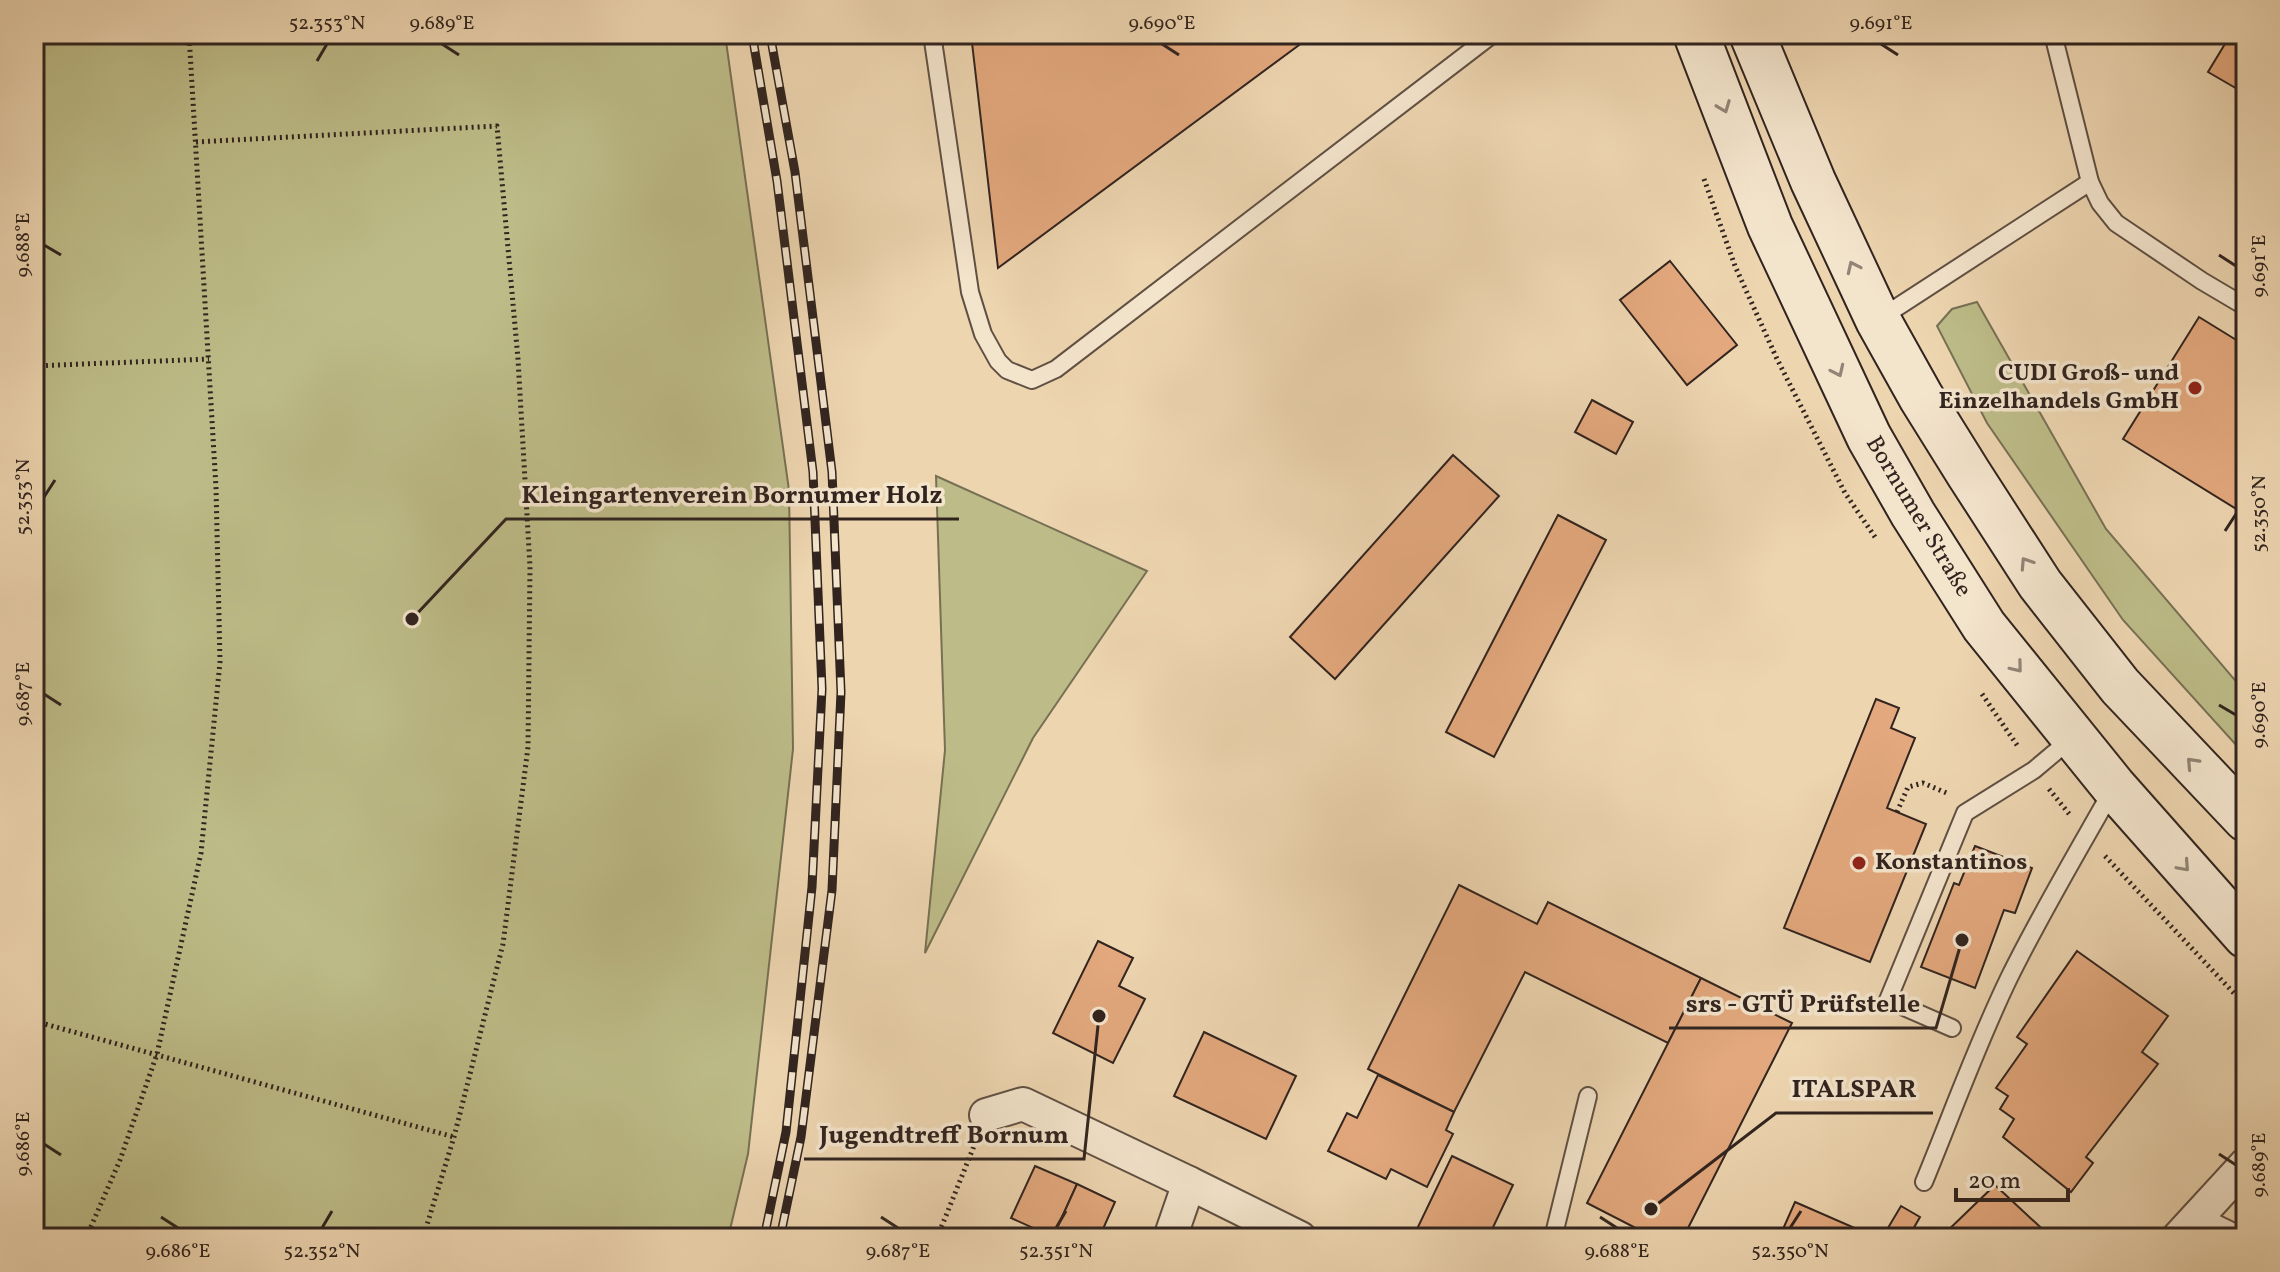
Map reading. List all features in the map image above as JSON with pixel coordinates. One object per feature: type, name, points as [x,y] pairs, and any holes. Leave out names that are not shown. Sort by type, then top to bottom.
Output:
[{"type":"main road","name":"Bornumer Straße","points":[[1696,34],[1770,226],[1869,437],[1913,514],[1984,626],[2114,787],[2246,936]]},
{"type":"main road","points":[[1752,34],[1813,181],[1878,320],[1921,397],[2040,584],[2120,686],[2246,819]]},
{"type":"street","points":[[986,1115],[1023,1104],[1300,1238]]},
{"type":"street","points":[[2189,1226],[2246,1164]]},
{"type":"street","points":[[1170,1238],[1189,1183]]},
{"type":"lane","points":[[932,34],[970,292],[983,334],[998,361],[1007,370],[1032,380],[1056,369],[1493,34]]},
{"type":"lane","points":[[2055,42],[2090,182],[2100,203],[2116,223],[2246,307]]},
{"type":"lane","points":[[1878,320],[2090,182]]},
{"type":"lane","points":[[1952,1028],[1888,1000],[1965,813],[2034,770],[2073,738]]},
{"type":"lane","points":[[1924,1182],[2009,978],[2070,862],[2114,787]]},
{"type":"lane","points":[[1553,1238],[1588,1096]]},
{"type":"lane","points":[[2189,1226],[2246,1238]]},
{"type":"path","points":[[86,1238],[120,1160],[157,1054],[201,853],[220,662],[216,488],[189,34]]},
{"type":"path","points":[[196,142],[497,126],[518,359],[530,567],[528,747],[503,944],[454,1137],[423,1238]]},
{"type":"path","points":[[34,366],[209,359]]},
{"type":"path","points":[[1897,812],[1908,787],[1923,783],[1949,794],[1965,813]]},
{"type":"path","points":[[34,1021],[454,1137]]},
{"type":"path","points":[[937,1238],[986,1115]]},
{"type":"shaded area","points":[[34,34],[725,34],[789,490],[793,749],[748,1154],[728,1238],[34,1238]]},
{"type":"shaded area","points":[[1977,302],[2106,529],[2246,693],[2246,756],[2123,620],[1987,423],[1937,326],[1952,309]]},
{"type":"shaded area","points":[[936,476],[1147,571],[1033,738],[925,953],[945,750]]},
{"type":"building","points":[[971,34],[1314,34],[998,268]]},
{"type":"building","points":[[2231,34],[2246,34],[2246,94],[2208,72]]},
{"type":"building","points":[[1670,261],[1737,345],[1687,385],[1620,300]]},
{"type":"building","points":[[2199,317],[2246,346],[2246,515],[2123,439]]},
{"type":"building","points":[[1592,400],[1633,422],[1616,454],[1575,432]]},
{"type":"building","points":[[1453,455],[1499,496],[1335,679],[1290,637]]},
{"type":"building","points":[[1558,515],[1606,540],[1494,757],[1446,732]]},
{"type":"building","points":[[1876,699],[1899,708],[1891,728],[1915,738],[1887,808],[1926,824],[1870,962],[1784,928]]},
{"type":"building","points":[[1975,846],[2032,868],[2015,913],[2004,910],[1975,988],[1921,967],[1954,883],[1959,885]]},
{"type":"building","points":[[1459,885],[1537,924],[1548,902],[1701,978],[1668,1043],[1525,972],[1454,1112],[1368,1069]]},
{"type":"building","points":[[1098,941],[1133,958],[1119,986],[1145,999],[1113,1063],[1053,1033]]},
{"type":"building","points":[[2077,951],[2168,1016],[2142,1052],[2158,1064],[2086,1157],[2093,1163],[2071,1192],[2003,1137],[2014,1119],[2000,1109],[2008,1096],[1996,1088],[2027,1044],[2017,1037]]},
{"type":"building","points":[[1701,978],[1792,1023],[1683,1238],[1655,1238],[1587,1203]]},
{"type":"building","points":[[1204,1032],[1296,1076],[1266,1139],[1174,1096]]},
{"type":"building","points":[[1378,1075],[1454,1112],[1446,1130],[1453,1134],[1427,1187],[1391,1169],[1386,1179],[1328,1151],[1347,1113],[1357,1118]]},
{"type":"building","points":[[1452,1156],[1513,1185],[1488,1238],[1437,1238],[1417,1229]]},
{"type":"building","points":[[1035,1166],[1077,1184],[1053,1237],[1011,1218]]},
{"type":"building","points":[[1077,1184],[1115,1202],[1099,1238],[1055,1238],[1053,1237]]},
{"type":"building","points":[[1995,1185],[2052,1238],[1941,1237]]},
{"type":"building","points":[[1795,1202],[1873,1236],[1779,1238]]},
{"type":"building","points":[[1901,1206],[1920,1217],[1908,1238],[1882,1238]]},
{"type":"railway","points":[[752,34],[777,181],[813,472],[822,689],[812,887],[786,1132],[764,1238]]},
{"type":"railway","points":[[770,34],[795,172],[832,472],[841,692],[832,890],[801,1137],[780,1238]]},
{"type":"place","name":"CUDI Groß- und Einzelhandels GmbH","points":[[2195,388]]},
{"type":"place","name":"Kleingartenverein Bornumer Holz","points":[[412,619]]},
{"type":"place","name":"Konstantinos","points":[[1859,863]]},
{"type":"place","name":"srs - GTÜ Prüfstelle","points":[[1962,940]]},
{"type":"place","name":"Jugendtreff Bornum","points":[[1099,1016]]},
{"type":"place","name":"ITALSPAR","points":[[1651,1209]]}]
